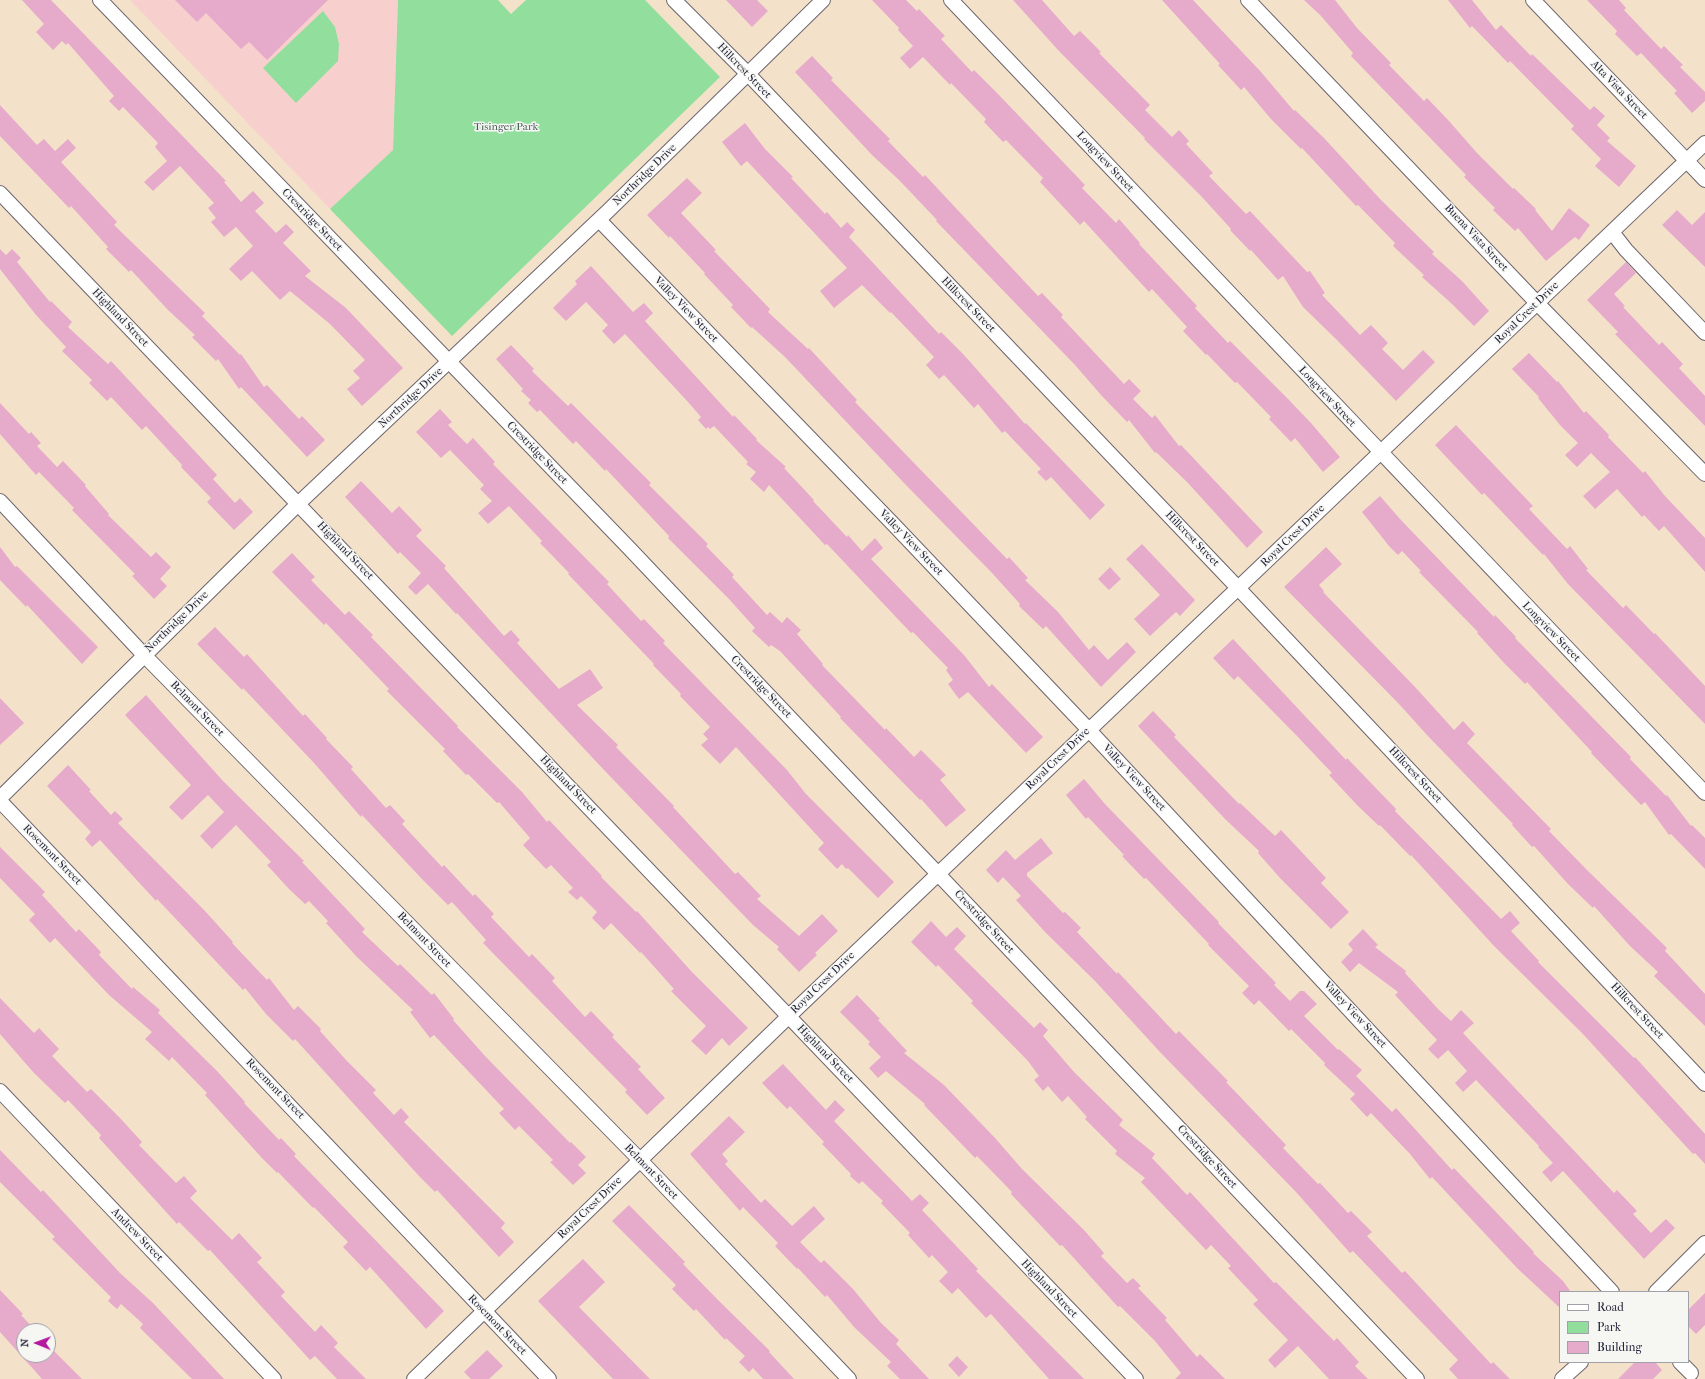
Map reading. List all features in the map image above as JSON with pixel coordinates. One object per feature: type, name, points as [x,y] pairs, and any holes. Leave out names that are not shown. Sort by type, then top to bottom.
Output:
[{"type":"street","name":"Crestridge Street","points":[[100,0],[450,362],[1417,1379]]},
{"type":"street","name":"Hillcrest Street","points":[[674,0],[749,75],[1238,588],[1705,1084]]},
{"type":"street","name":"Longview Street","points":[[951,0],[1380,453],[1705,793]]},
{"type":"street","name":"Buena Vista Street","points":[[1248,0],[1537,303],[1705,474]]},
{"type":"street","name":"Alta Vista Street","points":[[1533,0],[1705,180]]},
{"type":"street","name":"Northridge Drive","points":[[0,800],[144,655],[299,503],[450,362],[749,75],[818,2]]},
{"type":"street","name":"Royal Crest Drive","points":[[414,1379],[1088,729],[1705,143]]},
{"type":"street","name":"Highland Street","points":[[0,193],[299,503],[1136,1379]]},
{"type":"street","name":"Valley View Street","points":[[599,220],[895,526],[1088,729],[1611,1291]]},
{"type":"street","points":[[1612,232],[1626,250],[1705,333]]},
{"type":"street","name":"Belmont Street","points":[[0,501],[144,655],[640,1160],[849,1379]]},
{"type":"street","name":"Rosemont Street","points":[[0,800],[549,1379]]},
{"type":"street","name":"Andrew Street","points":[[0,1091],[274,1379]]},
{"type":"street","points":[[1657,1291],[1705,1243]]},
{"type":"street","points":[[1562,1379],[1580,1363]]},
{"type":"street","points":[[1681,1363],[1691,1373]]},
{"type":"shaded area","points":[[130,0],[398,0],[393,150],[330,209]]},
{"type":"green space","name":"Tisinger Park","points":[[398,0],[498,0],[511,14],[526,0],[645,0],[720,77],[452,336],[330,209],[393,150]]},
{"type":"green space","points":[[323,11],[335,27],[339,44],[338,61],[296,103],[263,68]]},
{"type":"building","points":[[22,0],[51,0],[226,181],[224,182],[241,202],[253,191],[264,203],[255,211],[276,233],[286,224],[294,232],[283,243],[311,271],[305,276],[346,308],[403,368],[362,406],[347,389],[360,378],[353,371],[365,360],[330,324],[290,291],[280,300],[252,271],[241,281],[229,269],[253,246],[236,227],[224,237],[211,222],[216,218],[208,208],[214,203],[180,166],[153,191],[144,182],[167,161],[155,147],[158,143],[123,107],[119,111],[109,101],[114,96],[68,43],[66,45],[62,41],[53,50],[36,32],[44,24]]},
{"type":"building","points":[[175,0],[328,0],[267,60],[249,42],[241,49],[206,13],[197,22]]},
{"type":"building","points":[[726,0],[757,0],[768,11],[752,27]]},
{"type":"building","points":[[872,0],[906,0],[917,11],[919,9],[945,36],[941,39],[972,72],[974,70],[999,95],[1085,185],[1082,188],[1116,223],[1119,219],[1140,243],[1139,244],[1197,306],[1195,308],[1228,343],[1230,341],[1289,400],[1340,457],[1323,472],[1295,438],[1291,442],[1269,419],[1271,417],[1237,382],[1235,383],[1183,331],[1187,327],[1152,289],[1149,292],[1084,221],[1080,225],[1040,182],[1043,178],[1006,140],[1003,142],[984,122],[986,119],[951,83],[950,85],[923,57],[910,69],[900,58],[913,46],[898,30],[899,28]]},
{"type":"building","points":[[1013,0],[1042,0],[1074,36],[1080,31],[1101,52],[1099,53],[1150,105],[1145,110],[1172,137],[1179,130],[1189,141],[1186,144],[1213,173],[1209,176],[1246,214],[1250,211],[1307,272],[1310,271],[1325,293],[1322,295],[1360,335],[1371,325],[1388,343],[1382,349],[1403,370],[1423,350],[1435,362],[1396,401],[1303,307],[1283,276],[1278,280],[1251,250],[1250,251],[1230,230],[1231,229],[1202,197],[1058,50]]},
{"type":"building","points":[[1162,0],[1193,0],[1261,72],[1294,111],[1295,110],[1324,138],[1381,200],[1434,252],[1432,254],[1462,281],[1489,311],[1474,326],[1422,277],[1424,275],[1393,246],[1395,243],[1358,205],[1356,206],[1302,148],[1301,149],[1271,119],[1244,87],[1241,90],[1218,65],[1220,64]]},
{"type":"building","points":[[1304,0],[1335,0],[1357,28],[1391,63],[1389,65],[1424,101],[1427,98],[1477,153],[1513,189],[1514,188],[1536,209],[1535,210],[1552,231],[1569,208],[1590,225],[1579,240],[1575,237],[1546,261],[1518,228],[1515,231],[1493,210],[1495,208],[1464,177],[1466,175],[1351,56],[1353,53],[1321,16]]},
{"type":"building","points":[[1448,0],[1472,0],[1496,30],[1501,25],[1531,56],[1532,54],[1590,110],[1594,106],[1605,116],[1597,125],[1610,138],[1607,141],[1636,166],[1619,187],[1595,166],[1601,159],[1571,129],[1574,126],[1510,61],[1508,63],[1472,26],[1470,28]]},
{"type":"building","points":[[1587,0],[1619,0],[1626,8],[1624,10],[1661,49],[1664,46],[1683,65],[1680,67],[1705,92],[1705,101],[1692,113],[1674,93],[1677,91],[1641,53],[1637,56],[1615,34],[1617,31]]},
{"type":"building","points":[[812,56],[833,78],[831,80],[890,139],[888,141],[923,177],[925,175],[1038,296],[1042,293],[1063,315],[1061,317],[1124,384],[1129,379],[1141,391],[1133,399],[1152,418],[1155,415],[1179,446],[1181,445],[1263,532],[1247,548],[1188,483],[1156,452],[1155,453],[1129,420],[1127,422],[1101,395],[1075,365],[936,221],[937,220],[899,180],[872,155],[795,72]]},
{"type":"building","points":[[0,105],[37,145],[44,139],[55,151],[68,139],[76,148],[61,162],[117,222],[114,225],[205,313],[202,316],[240,355],[241,354],[264,387],[267,385],[299,419],[302,416],[325,440],[307,457],[241,387],[239,389],[218,359],[216,361],[192,337],[195,335],[168,310],[131,270],[129,272],[106,249],[108,247],[71,206],[69,208],[0,136]]},
{"type":"building","points":[[745,123],[765,149],[793,177],[791,178],[825,214],[827,212],[841,228],[847,222],[855,230],[849,237],[939,334],[941,332],[964,355],[1025,424],[1026,423],[1105,505],[1090,520],[1051,477],[1046,481],[1037,472],[1041,469],[1005,431],[1002,433],[978,404],[974,408],[944,375],[939,379],[926,365],[934,357],[891,312],[890,313],[862,285],[834,308],[820,291],[847,268],[747,161],[741,166],[722,142]]},
{"type":"building","points":[[687,178],[702,193],[681,213],[716,250],[714,251],[770,309],[768,312],[808,349],[809,348],[857,400],[855,402],[1007,559],[1009,557],[1028,578],[1025,580],[1058,612],[1089,650],[1094,645],[1108,660],[1127,642],[1136,652],[1101,687],[1046,626],[1043,629],[1019,606],[1020,604],[992,573],[905,484],[785,357],[752,327],[751,328],[731,307],[733,305],[704,274],[705,273],[670,236],[669,238],[647,215]]},
{"type":"building","points":[[1677,210],[1692,225],[1705,212],[1705,267],[1662,225]]},
{"type":"building","points":[[0,249],[6,255],[12,249],[21,258],[17,262],[50,302],[51,301],[72,322],[68,327],[108,364],[111,361],[217,475],[213,479],[235,503],[240,498],[253,512],[234,530],[207,502],[211,498],[181,467],[182,465],[146,426],[142,430],[111,397],[107,401],[89,383],[92,380],[62,351],[66,347],[36,315],[0,269]]},
{"type":"building","points":[[1626,262],[1636,273],[1614,294],[1625,306],[1623,307],[1659,345],[1662,342],[1683,364],[1679,368],[1705,396],[1705,426],[1615,334],[1618,332],[1587,300]]},
{"type":"building","points":[[591,266],[633,312],[644,303],[653,313],[645,321],[733,417],[734,415],[757,439],[756,440],[786,467],[784,468],[847,537],[848,535],[862,551],[875,538],[883,548],[871,559],[964,655],[989,687],[992,684],[1043,737],[1026,753],[968,692],[959,699],[948,684],[953,680],[946,670],[948,668],[913,632],[911,633],[769,485],[764,492],[750,479],[756,472],[746,464],[748,462],[714,426],[710,429],[708,427],[706,429],[698,420],[701,417],[625,334],[614,344],[602,331],[608,325],[586,302],[566,321],[553,308],[577,284],[575,281]]},
{"type":"building","points":[[511,345],[534,369],[532,371],[568,406],[571,403],[651,483],[649,485],[708,544],[706,546],[734,575],[732,577],[767,615],[770,612],[782,623],[787,617],[801,630],[797,634],[823,664],[822,665],[885,730],[886,728],[914,757],[921,750],[946,775],[940,780],[966,810],[946,827],[921,799],[920,800],[840,718],[841,717],[780,651],[771,645],[769,647],[752,631],[755,628],[729,599],[668,538],[669,536],[606,469],[605,471],[576,441],[573,444],[540,410],[537,412],[528,403],[531,400],[521,391],[523,389],[496,359]]},
{"type":"building","points":[[1529,353],[1557,382],[1558,381],[1584,413],[1586,411],[1609,435],[1608,437],[1643,473],[1645,471],[1665,496],[1705,538],[1705,572],[1664,526],[1659,531],[1644,515],[1642,517],[1617,489],[1595,509],[1583,496],[1610,472],[1591,453],[1577,467],[1565,455],[1578,443],[1560,425],[1538,398],[1539,397],[1512,369]]},
{"type":"building","points":[[0,403],[29,434],[31,432],[41,443],[37,446],[57,467],[63,461],[86,485],[85,486],[109,514],[108,515],[151,557],[156,552],[171,567],[160,579],[167,586],[154,599],[132,576],[135,574],[72,510],[74,508],[39,472],[36,475],[0,434]]},
{"type":"building","points":[[440,409],[452,422],[448,425],[467,444],[473,438],[495,462],[493,464],[609,582],[607,584],[641,621],[644,619],[665,641],[663,643],[787,770],[806,794],[894,882],[878,898],[848,868],[846,869],[842,864],[837,869],[818,849],[824,843],[736,747],[720,764],[701,745],[708,739],[703,734],[710,727],[680,696],[681,694],[653,665],[654,664],[568,574],[569,573],[540,543],[542,541],[509,506],[488,524],[478,513],[492,501],[480,489],[484,485],[450,450],[441,458],[416,432]]},
{"type":"building","points":[[1456,425],[1533,506],[1529,509],[1567,549],[1570,546],[1588,569],[1586,570],[1623,608],[1626,605],[1654,634],[1655,633],[1705,686],[1705,724],[1568,584],[1544,554],[1543,555],[1484,493],[1482,495],[1435,445]]},
{"type":"building","points":[[361,481],[392,513],[399,506],[422,530],[416,536],[446,566],[444,568],[504,636],[511,630],[520,640],[517,643],[559,689],[590,669],[603,688],[577,705],[618,745],[616,747],[674,806],[673,807],[735,874],[738,872],[761,896],[757,899],[799,936],[822,914],[838,931],[815,953],[817,955],[799,972],[777,949],[779,947],[753,925],[428,584],[416,595],[408,587],[421,573],[400,552],[398,554],[345,497]]},
{"type":"building","points":[[1380,496],[1400,519],[1494,617],[1495,615],[1516,637],[1515,638],[1631,757],[1630,759],[1666,796],[1667,795],[1691,826],[1692,825],[1705,838],[1705,869],[1671,834],[1669,835],[1645,802],[1641,805],[1591,753],[1592,752],[1527,682],[1525,684],[1505,664],[1477,633],[1478,632],[1419,572],[1421,571],[1402,551],[1398,555],[1389,546],[1362,512]]},
{"type":"building","points":[[1142,544],[1195,600],[1180,616],[1176,612],[1150,636],[1134,619],[1160,595],[1126,559]]},
{"type":"building","points":[[0,547],[15,567],[17,566],[98,647],[82,664],[27,605],[26,607],[0,580]]},
{"type":"building","points":[[1326,547],[1342,564],[1319,585],[1324,591],[1323,592],[1416,688],[1454,730],[1463,721],[1475,734],[1467,743],[1551,829],[1549,831],[1588,871],[1667,948],[1665,951],[1705,994],[1705,1026],[1654,976],[1658,972],[1630,946],[1594,906],[1593,908],[1568,884],[1534,846],[1532,847],[1512,825],[1513,824],[1399,704],[1284,587]]},
{"type":"building","points":[[292,553],[315,577],[311,580],[345,615],[349,611],[373,635],[371,637],[458,726],[457,727],[522,792],[547,822],[549,820],[602,876],[601,877],[636,912],[637,911],[691,971],[748,1028],[729,1046],[722,1038],[706,1055],[691,1041],[706,1026],[671,991],[674,989],[641,952],[640,953],[611,923],[604,930],[592,918],[597,912],[581,896],[577,900],[568,892],[573,888],[551,865],[546,869],[523,845],[530,838],[499,802],[497,803],[468,774],[466,775],[443,751],[445,749],[387,691],[389,689],[326,623],[324,625],[272,572]]},
{"type":"building","points":[[1110,567],[1121,579],[1109,590],[1098,579]]},
{"type":"building","points":[[215,627],[244,657],[247,654],[303,716],[305,714],[327,738],[326,739],[353,767],[351,769],[386,808],[390,805],[405,821],[402,824],[442,867],[444,865],[473,896],[475,894],[494,914],[491,917],[529,957],[532,954],[555,978],[552,981],[585,1017],[591,1011],[614,1035],[612,1037],[641,1067],[638,1069],[665,1098],[647,1115],[625,1092],[627,1090],[483,943],[486,940],[452,902],[448,905],[420,877],[362,815],[361,817],[314,763],[243,688],[242,690],[197,644]]},
{"type":"building","points":[[1233,639],[1346,760],[1347,758],[1396,809],[1395,811],[1501,919],[1510,911],[1520,923],[1511,931],[1539,961],[1538,962],[1634,1058],[1635,1057],[1705,1134],[1705,1164],[1695,1153],[1693,1154],[1582,1033],[1494,946],[1411,855],[1410,856],[1380,825],[1379,826],[1357,805],[1329,775],[1332,773],[1296,735],[1238,676],[1234,680],[1213,658]]},
{"type":"building","points":[[146,695],[223,781],[304,861],[302,862],[365,929],[362,932],[398,966],[400,964],[432,995],[434,993],[454,1019],[453,1020],[485,1056],[570,1143],[571,1142],[586,1157],[578,1165],[586,1173],[573,1185],[550,1162],[553,1160],[519,1126],[515,1130],[499,1113],[504,1109],[434,1035],[430,1038],[410,1012],[413,1010],[356,956],[326,923],[328,921],[309,901],[305,904],[289,889],[267,865],[271,862],[236,825],[212,849],[200,836],[224,812],[208,795],[182,820],[169,807],[191,785],[125,715]]},
{"type":"building","points":[[0,698],[24,723],[0,745]]},
{"type":"building","points":[[1153,711],[1176,735],[1174,737],[1239,804],[1240,803],[1275,836],[1281,830],[1326,878],[1321,883],[1349,912],[1331,929],[1280,878],[1258,853],[1259,851],[1225,819],[1138,726]]},
{"type":"building","points":[[68,765],[111,815],[115,811],[123,819],[118,823],[205,911],[233,942],[232,943],[267,980],[269,978],[294,1010],[298,1006],[321,1029],[320,1031],[347,1061],[376,1090],[373,1093],[394,1115],[401,1108],[409,1117],[404,1122],[505,1223],[501,1228],[514,1242],[499,1257],[437,1190],[435,1192],[419,1176],[295,1039],[293,1041],[266,1014],[245,988],[243,990],[157,899],[156,901],[100,840],[92,847],[85,839],[91,832],[47,786]]},
{"type":"building","points":[[1084,779],[1104,803],[1276,983],[1274,985],[1290,1001],[1300,991],[1304,991],[1317,1004],[1304,1016],[1338,1050],[1339,1049],[1362,1070],[1356,1076],[1392,1112],[1396,1108],[1452,1170],[1454,1168],[1534,1252],[1533,1253],[1563,1281],[1570,1291],[1559,1291],[1559,1307],[1517,1268],[1432,1177],[1430,1179],[1410,1154],[1371,1113],[1367,1117],[1350,1099],[1355,1094],[1324,1065],[1325,1063],[1291,1029],[1289,1031],[1259,1000],[1254,1005],[1242,993],[1249,986],[1208,945],[1209,944],[1146,878],[1144,879],[1122,856],[1124,855],[1088,817],[1086,819],[1066,795]]},
{"type":"building","points":[[1041,838],[1053,853],[1027,873],[1027,876],[1063,913],[1065,912],[1081,928],[1077,932],[1117,974],[1118,972],[1176,1034],[1179,1031],[1228,1081],[1226,1082],[1286,1145],[1283,1148],[1318,1184],[1320,1183],[1348,1213],[1351,1211],[1372,1232],[1367,1236],[1402,1273],[1405,1271],[1491,1364],[1493,1362],[1510,1379],[1458,1379],[1449,1369],[1458,1360],[1353,1251],[1350,1253],[1296,1192],[1159,1051],[1096,982],[1045,932],[1016,900],[1021,896],[1003,877],[998,883],[986,870],[1006,850],[1015,860]]},
{"type":"building","points":[[0,847],[45,892],[42,895],[76,932],[79,929],[101,952],[99,955],[132,989],[133,987],[160,1010],[158,1013],[217,1071],[245,1102],[244,1103],[279,1140],[281,1138],[296,1154],[294,1156],[444,1311],[426,1329],[370,1267],[366,1271],[343,1247],[348,1242],[314,1207],[313,1208],[261,1157],[205,1095],[207,1093],[172,1057],[169,1061],[145,1039],[152,1032],[109,995],[55,938],[50,943],[29,920],[35,914],[0,878]]},
{"type":"building","points":[[931,921],[946,937],[957,927],[966,936],[954,949],[1034,1028],[1040,1022],[1048,1030],[1043,1036],[1074,1072],[1123,1120],[1119,1125],[1155,1154],[1152,1158],[1187,1195],[1190,1192],[1274,1283],[1276,1282],[1334,1341],[1337,1338],[1359,1362],[1355,1366],[1368,1379],[1329,1379],[1298,1346],[1275,1368],[1268,1360],[1288,1340],[1253,1304],[1258,1300],[1228,1268],[1231,1266],[1211,1245],[1206,1250],[1141,1182],[1145,1178],[1115,1154],[1117,1151],[1085,1119],[1087,1117],[1068,1096],[1062,1102],[1048,1086],[1043,1091],[1034,1080],[1039,1076],[1028,1061],[971,1003],[973,1001],[938,965],[936,967],[911,942]]},
{"type":"building","points":[[1363,929],[1378,945],[1375,947],[1406,971],[1405,973],[1451,1021],[1461,1010],[1474,1023],[1463,1033],[1614,1193],[1617,1190],[1637,1211],[1633,1214],[1651,1233],[1666,1219],[1675,1228],[1644,1259],[1563,1171],[1551,1182],[1542,1172],[1553,1163],[1538,1147],[1539,1146],[1476,1080],[1463,1092],[1455,1083],[1467,1071],[1448,1050],[1438,1059],[1428,1049],[1437,1040],[1395,995],[1398,992],[1359,963],[1350,972],[1341,962],[1353,950],[1348,944]]},
{"type":"building","points":[[857,995],[907,1051],[904,1053],[944,1085],[995,1138],[1022,1169],[1084,1230],[1104,1253],[1101,1256],[1127,1283],[1133,1278],[1141,1286],[1138,1288],[1167,1318],[1165,1320],[1197,1357],[1200,1354],[1225,1379],[1175,1379],[1181,1373],[1155,1341],[1120,1306],[1118,1307],[1062,1245],[1060,1246],[1011,1194],[1012,1192],[977,1156],[975,1158],[924,1105],[925,1104],[886,1071],[878,1078],[869,1068],[881,1057],[868,1044],[870,1042],[840,1012]]},
{"type":"building","points":[[0,998],[34,1033],[39,1028],[59,1049],[52,1056],[87,1092],[91,1089],[120,1118],[142,1142],[139,1145],[176,1183],[184,1176],[197,1191],[190,1198],[232,1240],[239,1233],[262,1258],[257,1262],[285,1292],[281,1296],[315,1332],[321,1325],[338,1343],[334,1347],[366,1379],[337,1379],[315,1356],[310,1360],[210,1250],[208,1251],[179,1222],[177,1224],[99,1138],[101,1135],[68,1100],[65,1103],[34,1073],[0,1034]]},
{"type":"building","points":[[783,1064],[826,1110],[835,1100],[845,1110],[834,1121],[912,1201],[920,1194],[929,1203],[922,1210],[978,1269],[976,1271],[1084,1379],[1049,1379],[991,1314],[986,1318],[958,1288],[952,1294],[939,1281],[948,1272],[932,1255],[929,1258],[908,1235],[910,1233],[881,1203],[883,1201],[862,1181],[859,1184],[850,1176],[851,1174],[822,1144],[824,1142],[790,1106],[787,1109],[762,1083]]},
{"type":"building","points":[[729,1116],[745,1132],[722,1154],[728,1161],[725,1164],[761,1203],[765,1199],[792,1226],[814,1206],[825,1219],[800,1242],[821,1263],[824,1260],[853,1289],[881,1323],[899,1340],[896,1344],[929,1379],[900,1379],[887,1366],[891,1362],[854,1327],[827,1295],[825,1297],[775,1246],[778,1243],[743,1207],[740,1211],[690,1154]]},
{"type":"building","points":[[0,1150],[41,1192],[43,1190],[120,1273],[153,1303],[224,1379],[192,1379],[140,1328],[143,1324],[121,1304],[117,1309],[108,1301],[111,1297],[52,1239],[55,1237],[0,1182]]},
{"type":"building","points":[[629,1205],[685,1262],[683,1264],[770,1351],[769,1352],[794,1379],[763,1379],[753,1368],[749,1372],[739,1362],[745,1356],[726,1338],[725,1340],[696,1309],[694,1311],[672,1289],[676,1285],[612,1221]]},
{"type":"building","points":[[583,1259],[605,1282],[579,1307],[650,1379],[613,1379],[538,1301]]},
{"type":"building","points":[[0,1290],[23,1314],[21,1315],[28,1323],[16,1323],[16,1350],[0,1332]]},
{"type":"building","points":[[1705,1293],[1705,1325],[1696,1334],[1689,1327],[1689,1309]]},
{"type":"building","points":[[487,1350],[503,1366],[489,1379],[471,1379],[464,1372]]},
{"type":"building","points":[[56,1353],[82,1379],[42,1379],[28,1363],[56,1363]]},
{"type":"building","points":[[957,1356],[968,1367],[959,1377],[948,1365]]},
{"type":"building","points":[[1634,1363],[1656,1363],[1662,1370],[1653,1379],[1618,1379]]}]
